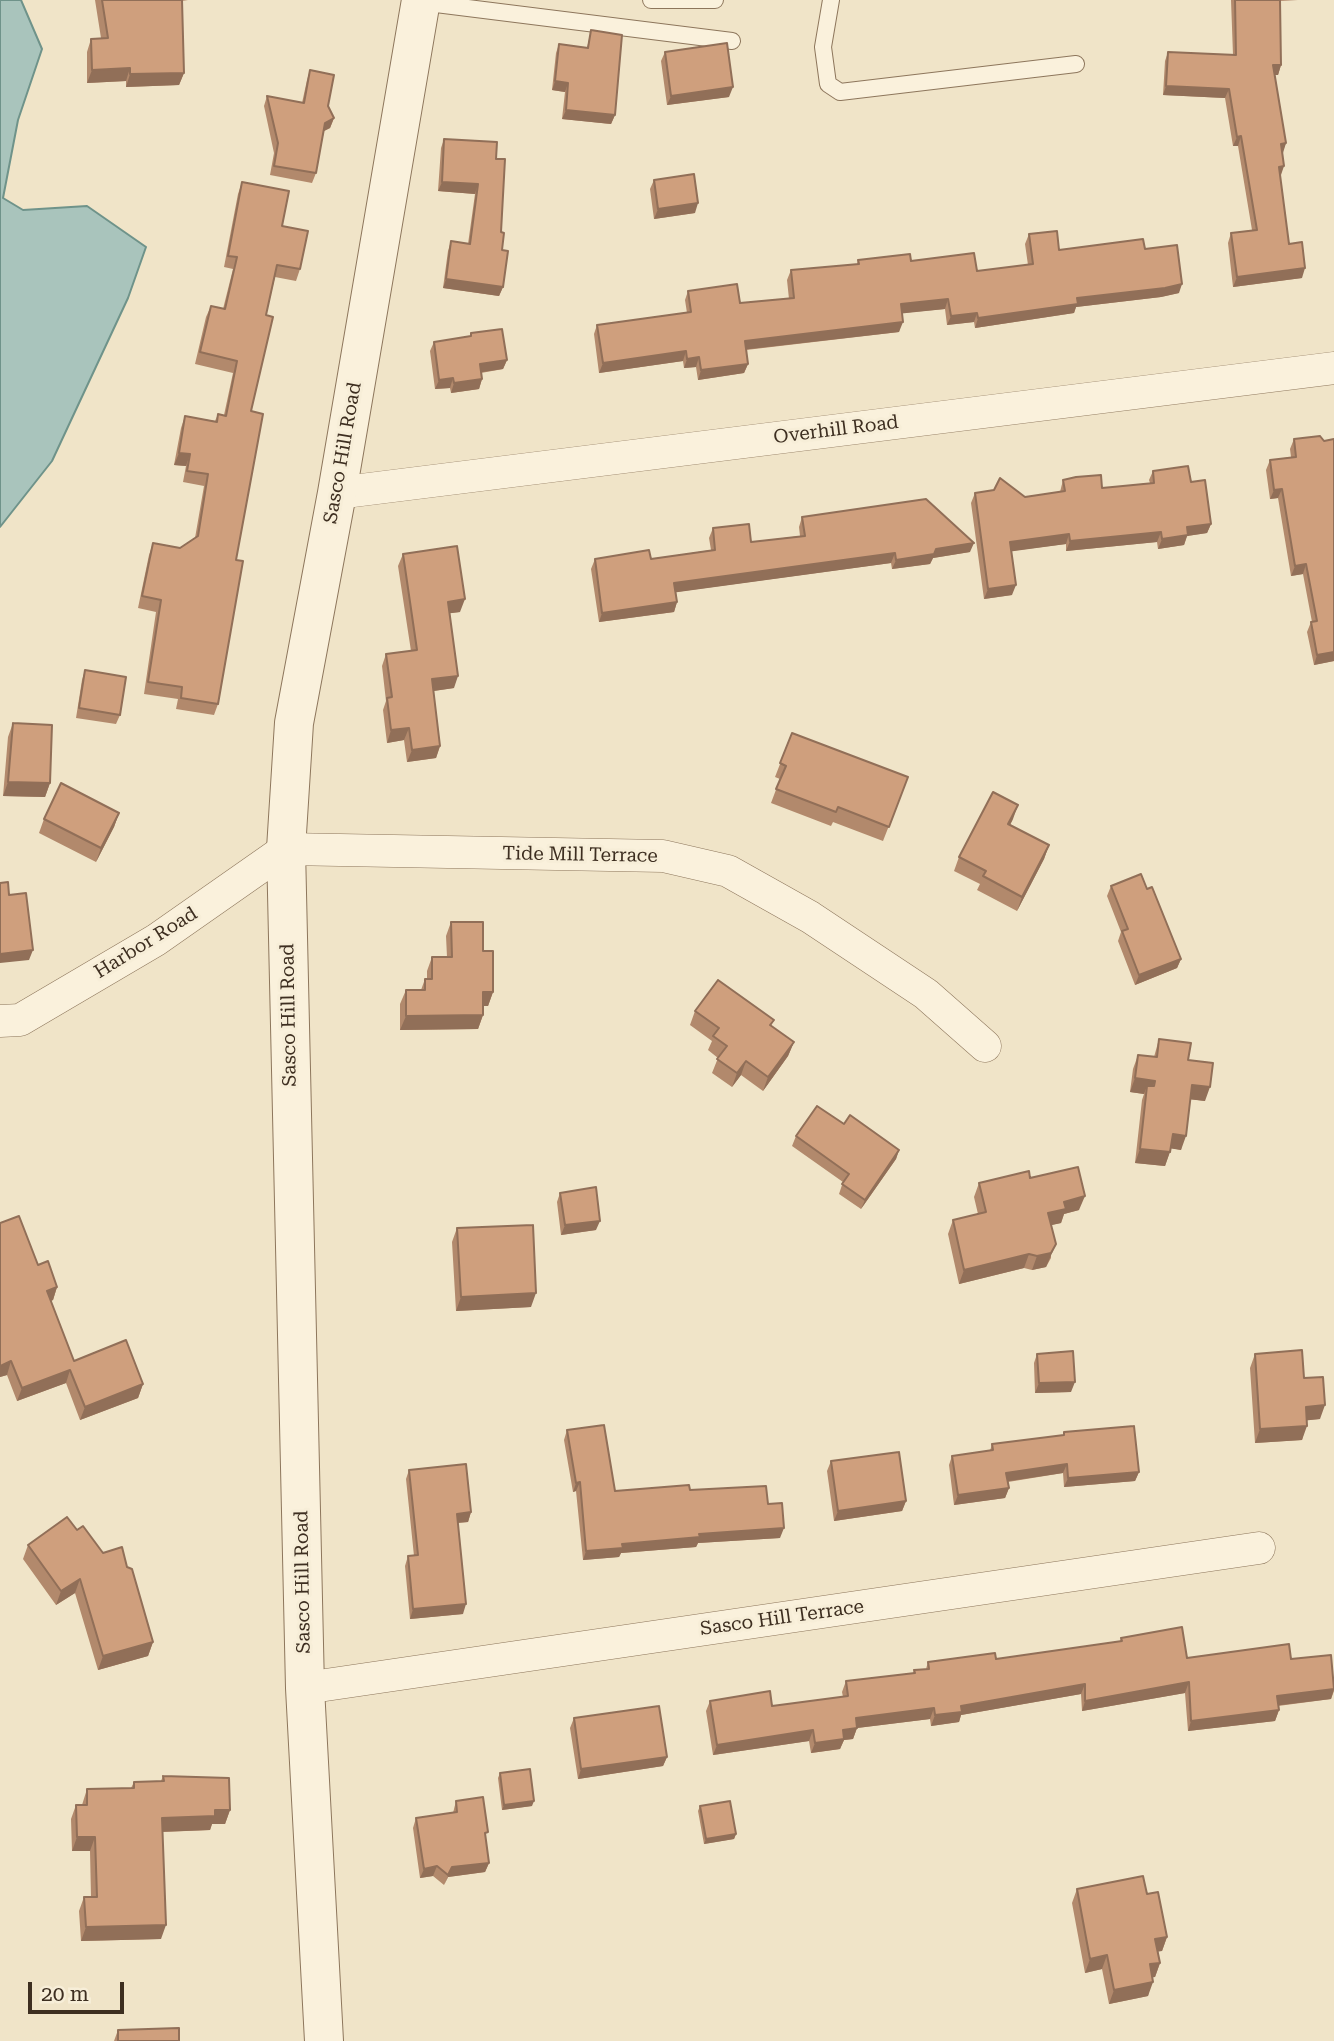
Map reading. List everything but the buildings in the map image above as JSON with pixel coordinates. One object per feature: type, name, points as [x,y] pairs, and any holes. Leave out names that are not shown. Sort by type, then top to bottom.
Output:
[{"type":"street","name":"Sasco Hill Road","points":[[324,2041],[305,1688],[286,849],[294,723],[337,493],[420,1]]},
{"type":"street","name":"Overhill Road","points":[[337,493],[1334,368]]},
{"type":"street","name":"Harbor Road","points":[[0,1021],[20,1020],[156,940],[286,849]]},
{"type":"street","name":"Tide Mill Terrace","points":[[286,849],[663,856],[728,872],[810,916],[926,994],[985,1046]]},
{"type":"street","name":"Sasco Hill Terrace","points":[[305,1688],[1259,1548]]},
{"type":"lane","points":[[650,0],[715,0]]},
{"type":"lane","points":[[831,0],[822,47],[828,84],[840,92],[1076,64]]},
{"type":"lane","points":[[420,1],[732,41]]},
{"type":"water","points":[[0,0],[21,0],[42,49],[18,120],[3,198],[23,210],[87,206],[146,247],[128,298],[52,461],[0,527]]}]
